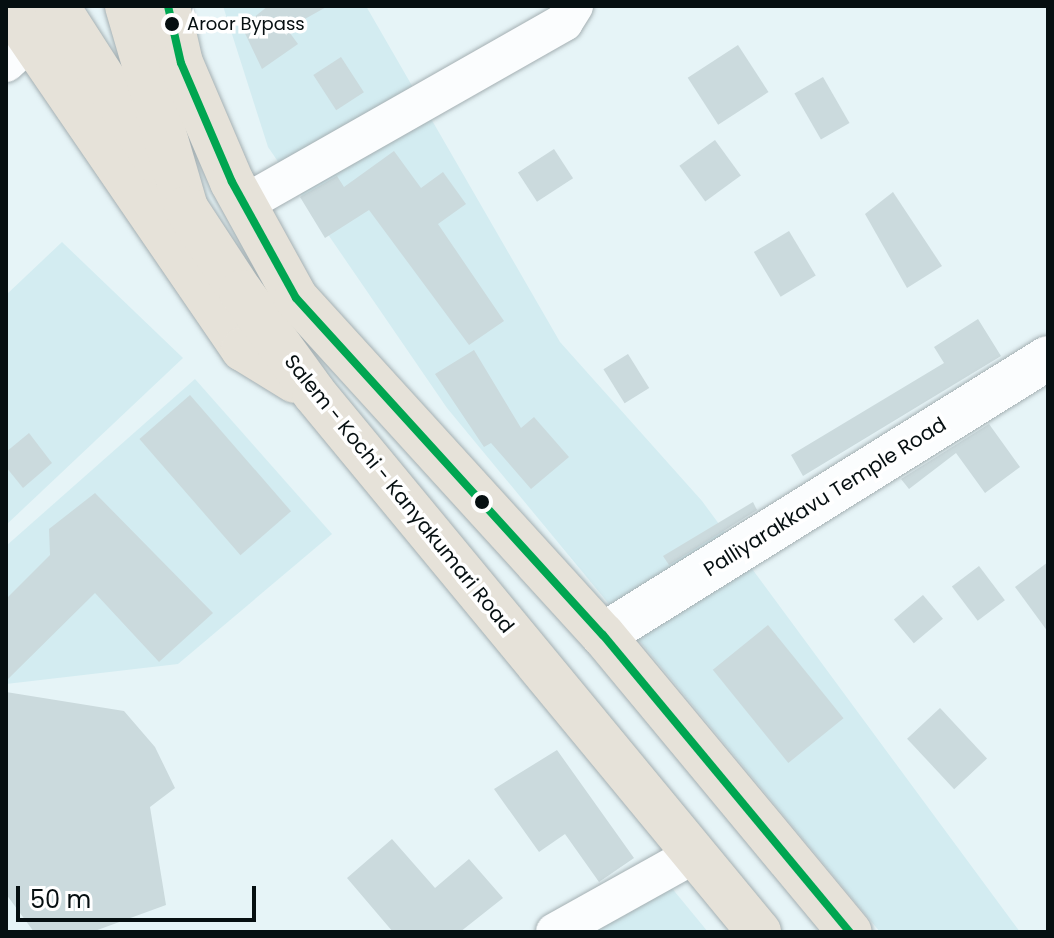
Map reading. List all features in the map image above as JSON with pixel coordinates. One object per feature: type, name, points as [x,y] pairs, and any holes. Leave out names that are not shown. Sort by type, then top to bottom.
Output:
[{"type":"highway","name":"Salem - Kochi - Kanyakumari Road","points":[[127,6],[186,208],[314,393],[759,932]]},
{"type":"highway","points":[[168,6],[181,63],[244,204],[296,298],[603,635],[850,932]]},
{"type":"highway","points":[[26,29],[186,208]]},
{"type":"highway","points":[[26,29],[243,349],[314,393]]},
{"type":"street","points":[[244,204],[564,22],[574,6]]},
{"type":"street","name":"Palliyarakkavu Temple Road","points":[[603,635],[1048,358]]},
{"type":"street","points":[[555,932],[695,854]]},
{"type":"shaded area","points":[[223,6],[366,6],[560,342],[702,501],[1020,932],[880,932],[447,408],[268,147]]},
{"type":"shaded area","points":[[62,242],[183,358],[6,525],[6,295]]},
{"type":"shaded area","points":[[195,379],[332,534],[178,664],[6,684],[6,546]]},
{"type":"shaded area","points":[[652,864],[708,932],[547,932]]},
{"type":"building","points":[[268,6],[328,6],[287,29],[298,44],[262,69],[242,27]]},
{"type":"building","points":[[738,45],[768,92],[718,125],[688,78]]},
{"type":"building","points":[[341,57],[364,92],[336,110],[313,75]]},
{"type":"building","points":[[823,77],[850,123],[821,139],[794,94]]},
{"type":"building","points":[[715,140],[741,176],[705,201],[679,166]]},
{"type":"building","points":[[554,149],[573,178],[537,202],[518,172]]},
{"type":"building","points":[[394,151],[421,188],[443,172],[466,204],[438,224],[504,321],[469,345],[369,210],[325,238],[300,197],[337,176],[344,187]]},
{"type":"building","points":[[893,192],[942,266],[907,288],[865,214]]},
{"type":"building","points":[[789,231],[816,276],[781,297],[754,252]]},
{"type":"building","points":[[978,319],[1001,356],[803,476],[791,455],[944,363],[934,347]]},
{"type":"building","points":[[474,350],[521,428],[534,417],[569,457],[531,489],[491,443],[484,447],[435,374]]},
{"type":"building","points":[[628,354],[649,388],[625,403],[603,369]]},
{"type":"building","points":[[190,395],[291,511],[240,555],[139,439]]},
{"type":"building","points":[[989,424],[1020,467],[985,493],[956,453],[909,489],[901,479]]},
{"type":"building","points":[[29,433],[52,463],[23,488],[6,467],[6,452]]},
{"type":"building","points":[[95,493],[213,613],[159,662],[95,593],[6,681],[6,599],[50,555],[49,529]]},
{"type":"building","points":[[753,502],[757,510],[669,565],[663,556]]},
{"type":"building","points":[[1048,562],[1048,632],[1015,587]]},
{"type":"building","points":[[979,566],[1005,600],[978,621],[952,586]]},
{"type":"building","points":[[923,595],[943,619],[914,643],[894,619]]},
{"type":"building","points":[[768,625],[844,718],[788,763],[713,670]]},
{"type":"building","points":[[6,692],[124,711],[155,747],[175,788],[150,807],[166,905],[92,932],[34,932],[6,894]]},
{"type":"building","points":[[940,708],[987,758],[954,789],[907,739]]},
{"type":"building","points":[[557,750],[634,858],[599,882],[565,834],[539,852],[494,789]]},
{"type":"building","points":[[392,839],[435,888],[469,859],[503,898],[460,932],[393,932],[347,878]]},
{"type":"transit line","points":[[168,6],[181,63],[232,182],[296,298],[603,635],[850,932]]},
{"type":"place","name":"Aroor Bypass","points":[[172,24]]}]
